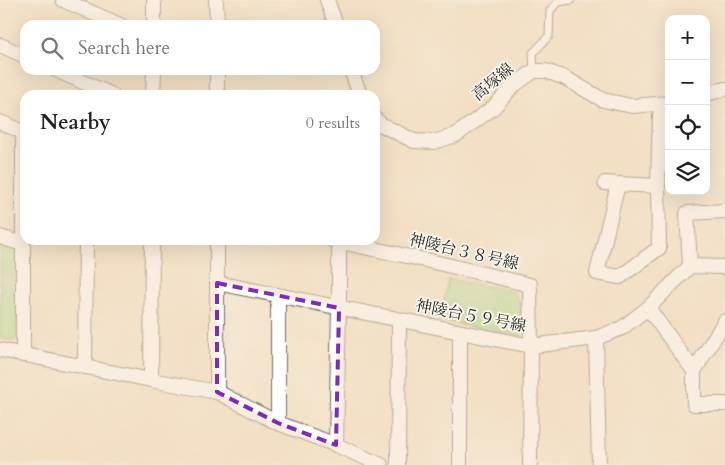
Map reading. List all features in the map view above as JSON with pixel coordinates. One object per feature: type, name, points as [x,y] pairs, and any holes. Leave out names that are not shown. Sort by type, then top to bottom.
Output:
[{"type":"street","points":[[63,0],[109,20]]},
{"type":"street","points":[[154,0],[154,20]]},
{"type":"street","points":[[216,0],[216,20]]},
{"type":"street","points":[[327,0],[334,20]]},
{"type":"street","points":[[0,45],[20,54]]},
{"type":"street","name":"高塚線","points":[[380,124],[414,141],[434,142],[456,135],[494,107],[513,86],[534,71],[546,71],[565,78],[603,100],[632,106],[665,103]]},
{"type":"street","points":[[67,75],[101,90]]},
{"type":"street","points":[[153,90],[154,75]]},
{"type":"street","points":[[217,75],[217,90]]},
{"type":"street","points":[[353,75],[358,90]]},
{"type":"street","points":[[710,93],[725,89]]},
{"type":"street","points":[[658,186],[612,183],[597,274],[620,277],[659,248],[660,116],[665,103]]},
{"type":"street","points":[[0,122],[20,131]]},
{"type":"street","points":[[725,211],[687,213],[690,266],[725,267]]},
{"type":"street","points":[[0,238],[20,243]]},
{"type":"street","points":[[23,245],[23,355]]},
{"type":"street","points":[[85,367],[86,245]]},
{"type":"street","points":[[151,380],[152,245]]},
{"type":"street","points":[[217,245],[217,392]]},
{"type":"street","points":[[335,245],[339,308],[336,445]]},
{"type":"street","name":"神陵台３８号線","points":[[354,245],[530,285],[532,346],[530,465]]},
{"type":"street","name":"神陵台５９号線","points":[[217,283],[532,346],[596,338],[622,328],[648,308],[690,266]]},
{"type":"street","points":[[278,296],[278,423]]},
{"type":"street","points":[[648,308],[694,371]]},
{"type":"street","points":[[398,465],[399,320]]},
{"type":"street","points":[[725,321],[694,371],[694,404],[725,404]]},
{"type":"street","points":[[460,332],[460,465]]},
{"type":"street","points":[[596,338],[599,465]]},
{"type":"street","points":[[0,350],[217,392],[278,423],[336,445],[381,465]]},
{"type":"lane","points":[[534,71],[533,53],[549,36],[550,11],[558,1],[571,0]]},
{"type":"highlighted area","points":[[217,283],[339,308],[336,445],[278,423],[217,392]]},
{"type":"green space","points":[[0,242],[13,245],[18,254],[17,336],[14,341],[0,339]]},
{"type":"green space","points":[[448,279],[513,291],[522,307],[521,337],[440,320]]}]
